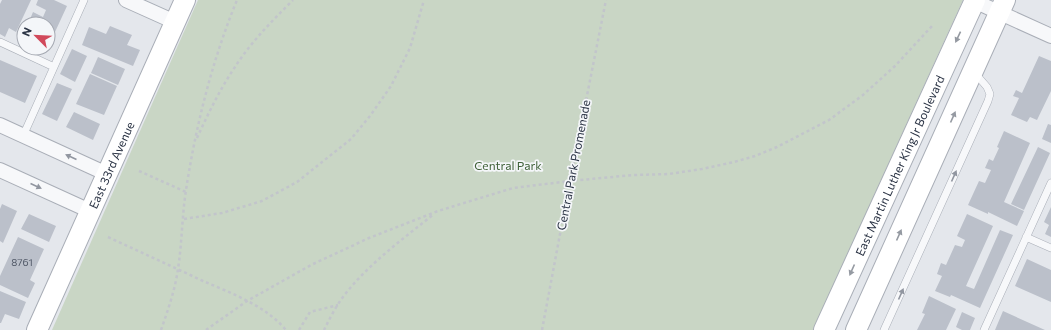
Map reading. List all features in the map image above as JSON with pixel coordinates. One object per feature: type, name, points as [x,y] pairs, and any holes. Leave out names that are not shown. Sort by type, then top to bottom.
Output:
[{"type":"main road","name":"East 33rd Avenue","points":[[37,330],[185,0]]},
{"type":"main road","name":"East Martin Luther King Jr Boulevard","points":[[824,330],[975,1]]},
{"type":"main road","points":[[856,330],[1003,6]]},
{"type":"street","points":[[126,0],[175,22]]},
{"type":"street","points":[[975,1],[1003,6],[1051,36]]},
{"type":"street","points":[[0,125],[107,174]]},
{"type":"street","points":[[1,173],[90,211]]},
{"type":"lane","points":[[23,136],[84,0]]},
{"type":"lane","points":[[0,42],[54,67]]},
{"type":"lane","points":[[884,330],[988,101],[990,94],[987,87],[973,71]]},
{"type":"lane","points":[[984,330],[1051,183]]},
{"type":"lane","points":[[1026,237],[1051,248]]},
{"type":"path","points":[[161,330],[173,293],[178,269],[186,192],[194,142],[204,98],[216,56],[237,0]]},
{"type":"path","points":[[194,142],[218,95],[234,68],[253,42],[274,18],[293,0]]},
{"type":"path","points":[[184,219],[222,213],[262,201],[297,182],[351,139],[370,116],[391,86],[410,48],[424,0]]},
{"type":"path","name":"Central Park Promenade","points":[[542,330],[606,0]]},
{"type":"path","points":[[206,330],[248,301],[318,262],[369,238],[438,211],[513,188],[633,175],[670,174],[734,162],[777,147],[829,120],[863,95],[895,66],[932,26]]},
{"type":"path","points":[[139,171],[186,192]]},
{"type":"path","points":[[324,330],[345,294],[365,271],[438,211]]},
{"type":"path","points":[[108,237],[248,301],[270,315],[286,330]]},
{"type":"path","points":[[299,330],[310,312],[339,305]]},
{"type":"green space","name":"Central Park","points":[[198,0],[963,0],[813,330],[52,330]]},
{"type":"building","points":[[2,0],[31,0],[24,16],[16,16],[16,32],[9,28],[5,37],[0,34],[0,4]]},
{"type":"building","points":[[38,0],[54,0],[67,6],[56,30],[56,16],[43,16],[46,10],[36,5]]},
{"type":"building","points":[[33,12],[41,16],[31,16]]},
{"type":"building","points":[[110,26],[132,35],[127,45],[140,50],[133,66],[82,45],[89,27],[106,34]]},
{"type":"building","points":[[72,49],[87,56],[75,82],[60,74]]},
{"type":"building","points":[[1039,56],[1051,61],[1051,91],[1037,120],[1030,117],[1027,122],[1011,115],[1019,98],[1013,96],[1016,90],[1022,93]]},
{"type":"building","points":[[98,57],[125,69],[118,85],[91,73]]},
{"type":"building","points":[[0,60],[37,76],[25,103],[0,92]]},
{"type":"building","points":[[90,74],[117,86],[104,115],[76,104]]},
{"type":"building","points":[[57,83],[72,89],[57,121],[42,114]]},
{"type":"building","points":[[74,112],[100,124],[93,140],[66,127]]},
{"type":"building","points":[[1048,124],[1051,125],[1051,143],[1042,139]]},
{"type":"building","points":[[1004,131],[1030,143],[1004,202],[1024,211],[1017,226],[988,212],[988,214],[968,205],[979,181],[985,183],[991,170],[985,168],[989,159],[993,161]]},
{"type":"building","points":[[1038,147],[1050,153],[1024,210],[1011,204]]},
{"type":"building","points":[[2,204],[17,211],[3,243],[0,241],[0,209]]},
{"type":"building","points":[[1051,207],[1051,237],[1045,234],[1049,225],[1044,222]]},
{"type":"building","points":[[29,214],[56,226],[49,242],[21,229]]},
{"type":"building","points":[[967,214],[993,226],[966,286],[974,289],[1000,230],[1013,235],[980,308],[951,295],[950,297],[935,291],[942,276],[937,274],[941,263],[946,265],[955,245],[962,247],[965,240],[957,236]]},
{"type":"building","points":[[18,237],[44,249],[30,280],[35,283],[28,298],[0,285],[0,276]]},
{"type":"building","points":[[1027,259],[1051,270],[1051,302],[1015,286]]},
{"type":"building","points":[[0,291],[26,302],[19,319],[5,314],[0,323]]},
{"type":"building","points":[[929,296],[956,309],[946,330],[917,330],[925,314],[922,313]]},
{"type":"building","points":[[1003,311],[1045,330],[995,330]]},
{"type":"building","points":[[962,312],[975,318],[970,330],[962,330],[956,327]]}]
